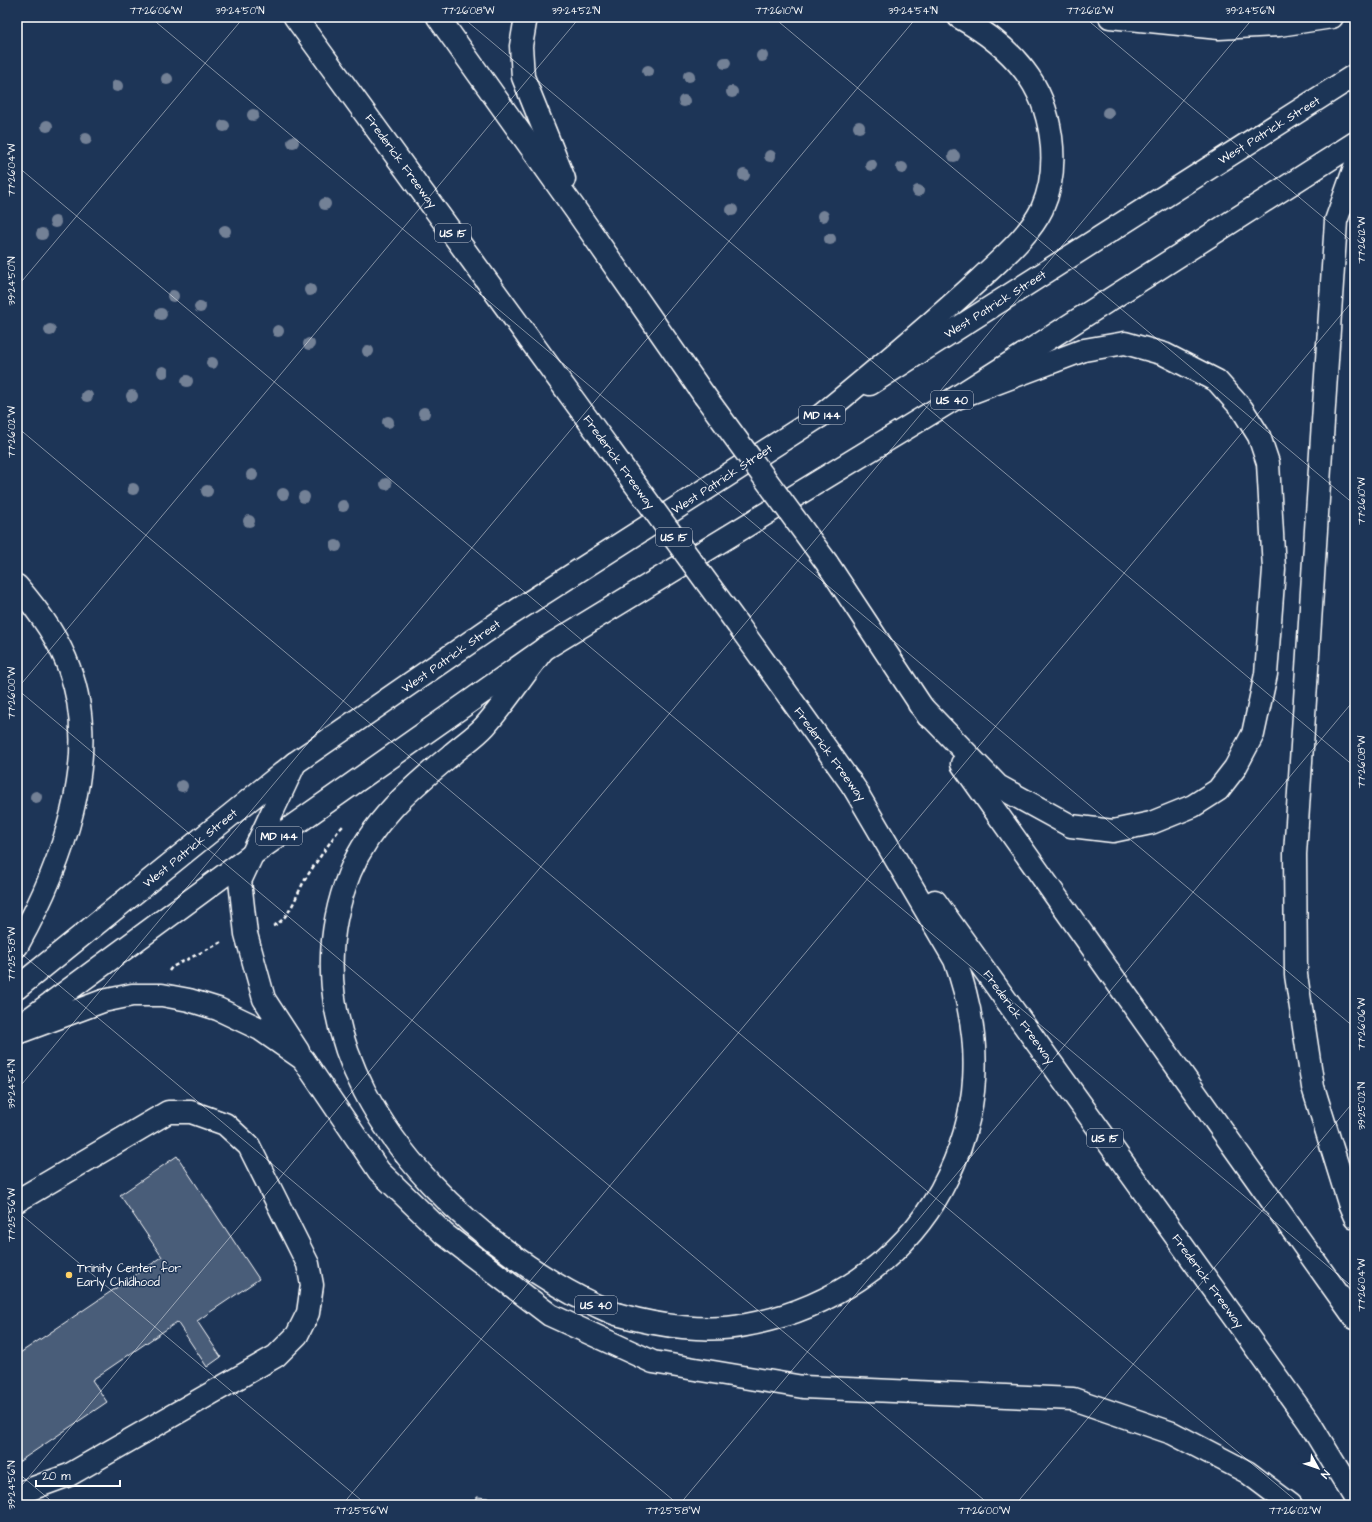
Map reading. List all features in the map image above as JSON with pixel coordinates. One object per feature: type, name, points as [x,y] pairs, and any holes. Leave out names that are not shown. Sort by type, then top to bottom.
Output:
[{"type":"main road","name":"Frederick Freeway","points":[[296,17],[738,625],[1309,1422],[1355,1498]]},
{"type":"main road","points":[[438,17],[577,212],[704,395],[827,563],[919,704],[1355,1318]]},
{"type":"main road","points":[[526,17],[521,46],[523,77],[577,212]]},
{"type":"main road","points":[[819,417],[932,324],[1020,241],[1042,209],[1052,170],[1052,133],[1040,98],[1025,72],[1007,50],[978,28],[959,17]]},
{"type":"main road","points":[[1110,17],[1219,28],[1279,25],[1332,17]]},
{"type":"main road","name":"West Patrick Street","points":[[17,988],[295,763],[508,616],[1355,75]]},
{"type":"main road","name":"US 40","points":[[850,782],[955,960],[965,986],[973,1031],[975,1080],[971,1112],[961,1146],[951,1171],[934,1203],[912,1232],[891,1253],[871,1271],[845,1290],[821,1302],[793,1313],[744,1326],[715,1328],[677,1326],[618,1315],[564,1290],[528,1267],[471,1222],[432,1185],[396,1142],[374,1110],[356,1076],[341,1033],[333,989],[333,947],[337,912],[351,871],[366,840],[383,816],[409,790],[484,727],[544,649],[954,399],[1355,143]]},
{"type":"main road","points":[[1355,167],[1336,221],[1295,861],[1296,976],[1313,1087],[1349,1203],[1355,1217]]},
{"type":"main road","points":[[919,704],[998,786],[1071,826],[1113,832],[1151,823],[1193,806],[1218,790],[1235,768],[1252,734],[1266,674],[1274,569],[1268,463],[1259,436],[1242,409],[1217,381],[1164,354],[1124,343],[1084,350],[954,399]]},
{"type":"main road","points":[[17,586],[31,602],[53,635],[69,668],[76,696],[81,749],[75,803],[54,868],[30,924],[17,946]]},
{"type":"main road","name":"MD 144","points":[[17,1028],[253,854],[544,649]]},
{"type":"main road","points":[[295,763],[240,880],[246,934],[264,999],[379,1172],[444,1234],[550,1315],[653,1362],[803,1387],[1073,1399],[1172,1434],[1247,1472],[1291,1505]]},
{"type":"main road","points":[[17,1034],[103,1001],[132,995],[162,995],[189,1000],[218,1009],[260,1029],[303,1059]]},
{"type":"main road","points":[[17,1201],[168,1112],[191,1112],[225,1124],[249,1146],[308,1264],[312,1284],[308,1313],[297,1335],[276,1356],[68,1475],[17,1494]]},
{"type":"path","points":[[273,926],[280,923],[296,901],[309,873],[338,831],[348,822]]},
{"type":"path","points":[[166,977],[172,967],[227,940]]},
{"type":"building","points":[[177,1156],[259,1279],[197,1321],[221,1357],[207,1367],[177,1322],[92,1380],[107,1402],[17,1463],[17,1355],[162,1257],[120,1195]]},
{"type":"building","points":[[477,1497],[530,1502],[529,1505],[476,1505]]},
{"type":"place","name":"Trinity Center for Early Childhood","points":[[69,1275]]}]
